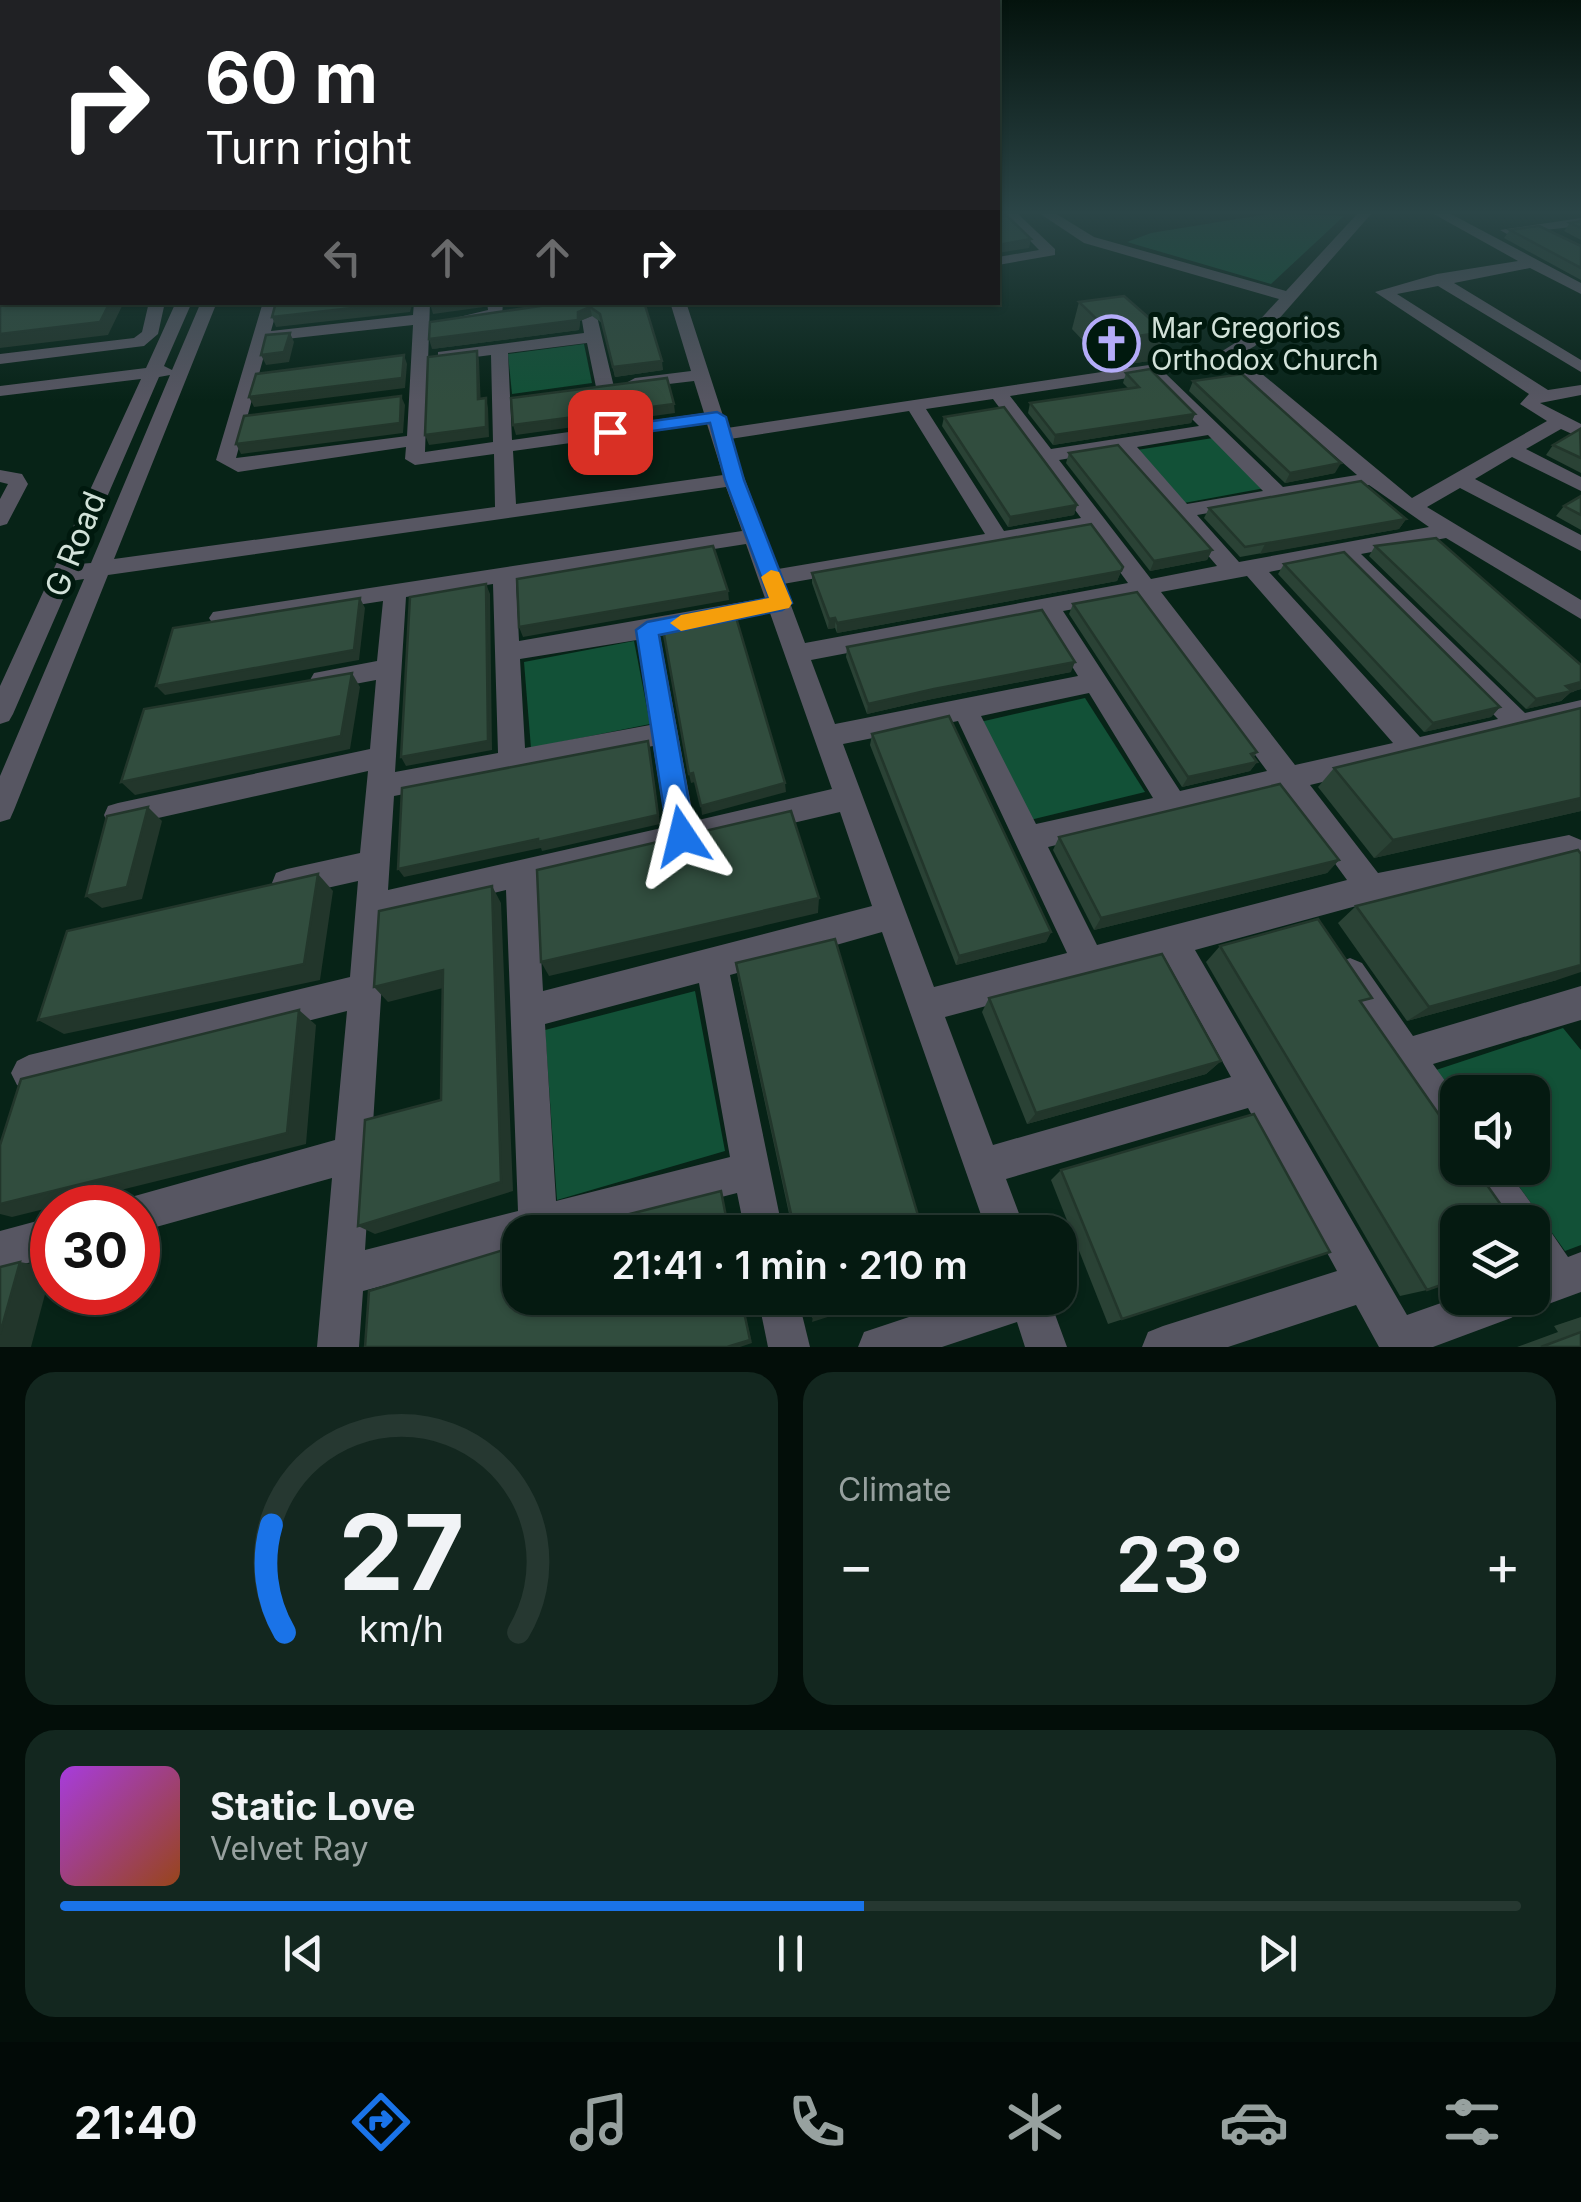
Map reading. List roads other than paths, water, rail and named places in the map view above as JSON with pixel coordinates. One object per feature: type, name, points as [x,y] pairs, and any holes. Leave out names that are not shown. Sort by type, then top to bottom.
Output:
[{"type":"street","points":[[1215,276],[1289,297]]},
{"type":"street","points":[[421,315],[408,396],[415,460],[503,447],[915,406],[1154,371],[1229,356],[1249,342],[1308,276]]},
{"type":"street","points":[[1456,276],[1383,292],[1544,396]]},
{"type":"street","points":[[1556,276],[1581,289]]},
{"type":"street","points":[[1437,279],[1581,366]]},
{"type":"street","points":[[0,359],[138,342],[150,334],[156,305]]},
{"type":"street","name":"G Road","points":[[0,714],[183,305]]},
{"type":"street","name":"G Road","points":[[0,810],[208,305]]},
{"type":"street","points":[[269,305],[260,337],[258,375],[245,417],[225,453],[226,460],[238,466],[415,440]]},
{"type":"street","points":[[586,305],[596,388],[702,374]]},
{"type":"street","points":[[679,305],[720,425],[734,480],[777,590],[1000,1215]]},
{"type":"street","points":[[260,337],[421,315],[502,310]]},
{"type":"street","points":[[413,357],[593,337]]},
{"type":"street","points":[[93,385],[106,348]]},
{"type":"street","points":[[500,349],[510,399],[503,447],[506,512]]},
{"type":"street","points":[[1229,356],[1412,507],[1581,611]]},
{"type":"street","points":[[1154,371],[1278,494]]},
{"type":"street","points":[[0,391],[180,374]]},
{"type":"street","points":[[0,402],[93,385]]},
{"type":"street","points":[[1581,390],[1530,399],[1529,404],[1581,432]]},
{"type":"street","points":[[998,394],[1371,888]]},
{"type":"street","points":[[915,406],[998,539]]},
{"type":"street","points":[[1412,507],[1559,422]]},
{"type":"street","points":[[1045,456],[1212,430]]},
{"type":"street","points":[[1123,444],[1182,511],[1243,569],[1414,748]]},
{"type":"street","points":[[1510,450],[1581,485]]},
{"type":"street","points":[[0,476],[15,478],[18,484],[0,519]]},
{"type":"street","points":[[1182,511],[1373,478]]},
{"type":"street","points":[[1458,478],[1581,544]]},
{"type":"street","points":[[64,574],[734,480]]},
{"type":"street","points":[[508,652],[647,630],[777,590],[998,539],[1095,522]]},
{"type":"street","points":[[799,653],[1450,530]]},
{"type":"street","points":[[221,618],[756,536]]},
{"type":"street","points":[[1344,550],[1519,724]]},
{"type":"street","points":[[504,574],[512,762]]},
{"type":"street","points":[[338,1347],[395,591]]},
{"type":"street","points":[[1047,606],[1172,805]]},
{"type":"street","points":[[647,630],[682,836]]},
{"type":"street","points":[[294,685],[389,668]]},
{"type":"street","points":[[829,736],[1095,682]]},
{"type":"street","points":[[964,708],[1089,963]]},
{"type":"street","points":[[1028,838],[1581,710]]},
{"type":"street","points":[[108,817],[381,772],[512,762],[664,733]]},
{"type":"street","points":[[371,908],[850,798]]},
{"type":"street","points":[[925,1006],[1371,888],[1577,851]]},
{"type":"street","points":[[261,889],[374,864]]},
{"type":"street","points":[[521,874],[538,1215]]},
{"type":"street","points":[[1304,906],[1440,1104]]},
{"type":"street","points":[[527,1012],[892,914]]},
{"type":"street","points":[[1173,941],[1400,1343],[1469,1315]]},
{"type":"street","points":[[712,964],[760,1215]]},
{"type":"street","points":[[29,1073],[365,990]]},
{"type":"street","points":[[1406,1056],[1576,1011]]},
{"type":"street","points":[[982,1167],[1256,1088]]},
{"type":"street","points":[[160,1207],[353,1154]]},
{"type":"street","points":[[574,1215],[751,1170]]},
{"type":"street","points":[[343,1276],[502,1234]]},
{"type":"street","points":[[0,1251],[30,1243]]},
{"type":"street","points":[[1163,1347],[1366,1282]]},
{"type":"street","points":[[782,1315],[789,1347]]},
{"type":"street","points":[[880,1347],[977,1315]]},
{"type":"street","points":[[1034,1315],[1046,1347]]},
{"type":"place","name":"Mar Gregorios Orthodox Church","points":[[1112,344]]}]
